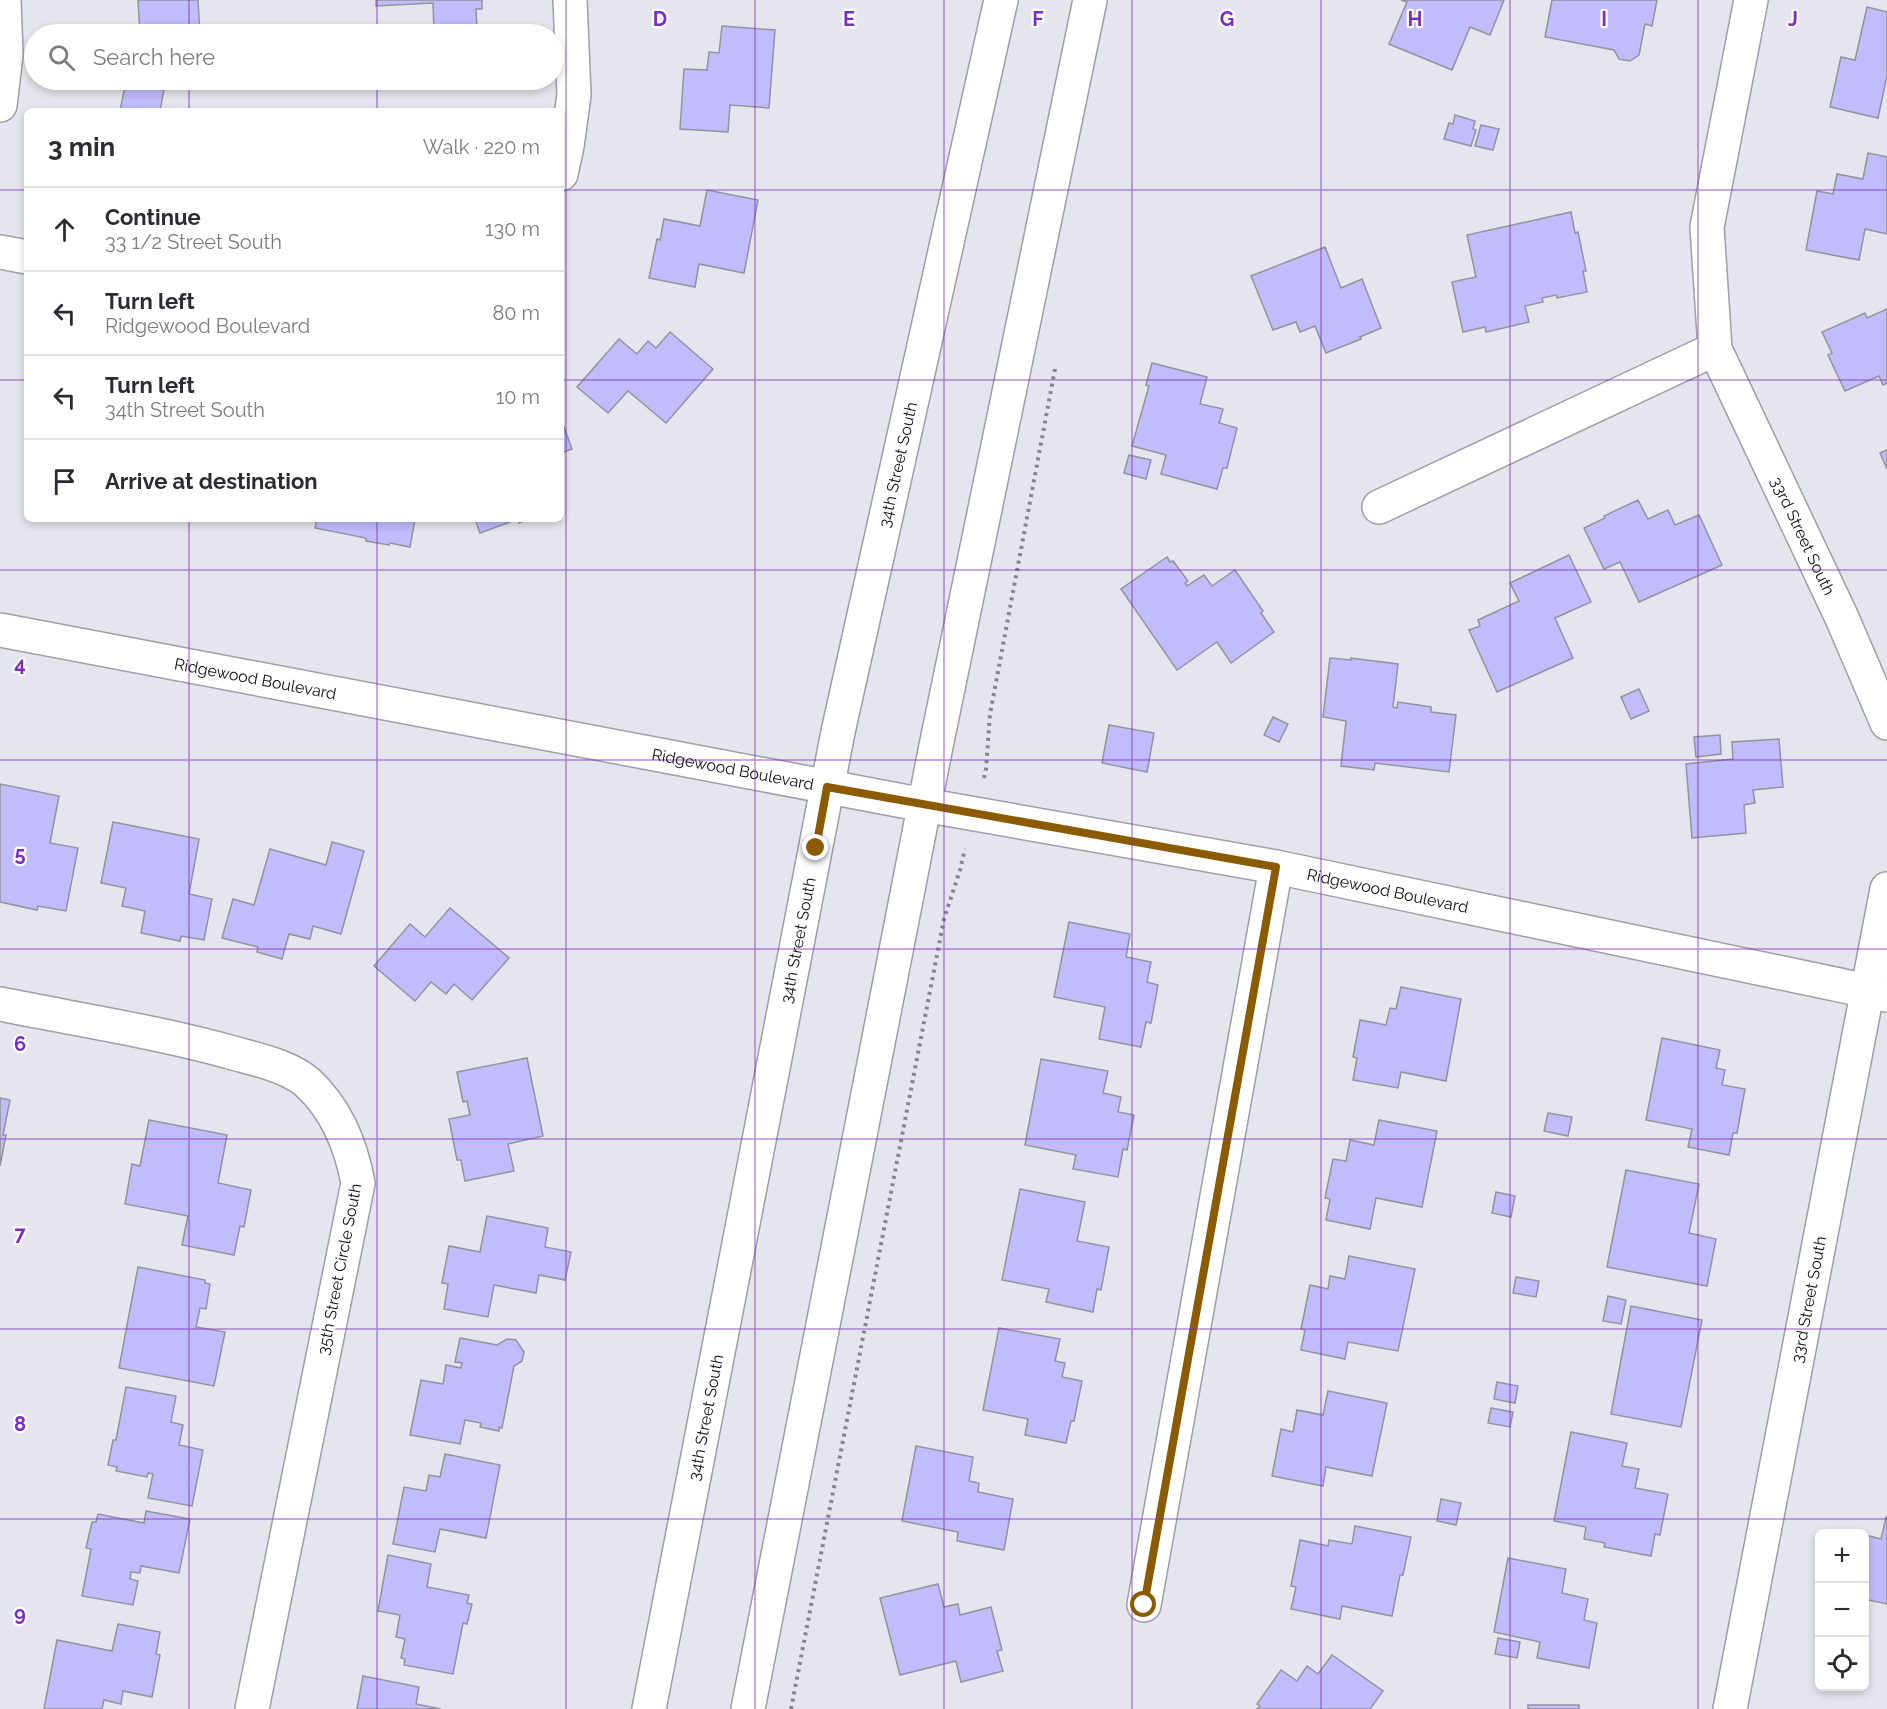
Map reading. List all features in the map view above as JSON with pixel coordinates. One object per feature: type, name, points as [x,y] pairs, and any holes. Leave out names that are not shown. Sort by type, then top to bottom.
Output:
[{"type":"street","points":[[0,105],[6,55],[4,0]]},
{"type":"street","points":[[564,160],[574,95],[570,0]]},
{"type":"street","name":"34th Street South","points":[[649,1709],[843,708],[1000,0]]},
{"type":"street","points":[[748,1709],[924,805],[1090,0]]},
{"type":"street","name":"33rd Street South","points":[[1751,0],[1707,227],[1715,349],[1842,618],[1887,723]]},
{"type":"street","points":[[0,252],[24,256]]},
{"type":"street","points":[[1379,507],[1715,349]]},
{"type":"street","name":"Ridgewood Boulevard","points":[[0,630],[827,787],[1276,867],[1877,993]]},
{"type":"street","points":[[1144,1605],[1276,867]]},
{"type":"street","name":"33rd Street South","points":[[1730,1709],[1877,993],[1887,889]]},
{"type":"street","name":"35th Street Circle South","points":[[0,1005],[197,1043],[274,1065],[306,1082],[327,1104],[353,1154],[357,1183],[252,1709]]},
{"type":"path","points":[[791,1709],[944,919],[960,870],[986,769],[990,714],[1055,366]]},
{"type":"building","points":[[138,0],[198,0],[199,24],[139,24]]},
{"type":"building","points":[[376,0],[482,0],[482,9],[476,9],[477,24],[434,24],[433,3],[376,6]]},
{"type":"building","points":[[1401,0],[1504,0],[1490,35],[1470,27],[1452,70],[1389,44],[1407,2]]},
{"type":"building","points":[[1552,0],[1657,0],[1652,26],[1645,24],[1639,55],[1630,61],[1619,59],[1614,50],[1545,37]]},
{"type":"building","points":[[1867,7],[1887,12],[1887,76],[1878,118],[1830,107],[1841,57],[1855,60]]},
{"type":"building","points":[[722,26],[775,30],[769,108],[730,105],[728,132],[680,129],[684,69],[707,70],[709,52],[719,53]]},
{"type":"building","points":[[124,90],[164,90],[161,108],[121,108]]},
{"type":"building","points":[[1455,115],[1475,121],[1473,129],[1476,130],[1471,146],[1444,139],[1449,123],[1453,124]]},
{"type":"building","points":[[1481,125],[1499,129],[1493,150],[1475,146]]},
{"type":"building","points":[[1868,153],[1887,157],[1887,234],[1865,229],[1859,260],[1806,250],[1817,191],[1833,194],[1837,174],[1863,179]]},
{"type":"building","points":[[707,190],[758,200],[744,273],[699,264],[695,287],[649,278],[657,239],[660,240],[664,219],[700,226]]},
{"type":"building","points":[[1571,212],[1575,233],[1578,232],[1586,271],[1583,271],[1587,292],[1557,298],[1556,295],[1542,298],[1543,302],[1525,306],[1529,322],[1486,332],[1485,327],[1463,332],[1452,282],[1476,277],[1467,235]]},
{"type":"building","points":[[1325,247],[1341,288],[1362,279],[1381,328],[1326,353],[1315,326],[1300,332],[1296,322],[1273,330],[1251,276]]},
{"type":"building","points":[[1887,309],[1887,383],[1883,385],[1879,376],[1845,391],[1828,355],[1832,353],[1822,332],[1865,313],[1867,318]]},
{"type":"building","points":[[670,332],[713,369],[666,423],[628,391],[608,413],[577,387],[619,339],[637,354],[648,341],[656,348]]},
{"type":"building","points":[[1152,363],[1207,377],[1200,404],[1223,409],[1219,423],[1237,428],[1227,468],[1223,468],[1217,489],[1161,474],[1166,455],[1132,446],[1149,386],[1146,385]]},
{"type":"building","points":[[564,427],[572,449],[564,452]]},
{"type":"building","points":[[1887,450],[1887,469],[1880,453]]},
{"type":"building","points":[[1129,455],[1151,460],[1146,479],[1124,473]]},
{"type":"building","points":[[1638,500],[1648,519],[1668,510],[1675,525],[1699,515],[1722,565],[1639,602],[1620,562],[1604,569],[1584,528]]},
{"type":"building","points":[[316,522],[414,522],[410,547],[366,541],[366,538],[315,528]]},
{"type":"building","points":[[476,522],[510,522],[480,533]]},
{"type":"building","points":[[1569,555],[1591,602],[1555,618],[1573,658],[1497,692],[1469,630],[1480,626],[1478,620],[1519,601],[1510,583]]},
{"type":"building","points":[[1167,557],[1170,562],[1173,561],[1188,581],[1185,583],[1187,586],[1204,575],[1212,586],[1235,570],[1263,611],[1261,613],[1274,632],[1231,663],[1217,642],[1177,670],[1121,589]]},
{"type":"building","points":[[1330,658],[1351,660],[1351,658],[1398,664],[1393,707],[1397,708],[1398,702],[1431,707],[1431,712],[1456,715],[1449,772],[1375,763],[1374,770],[1341,766],[1346,721],[1323,717]]},
{"type":"building","points":[[1639,689],[1649,711],[1631,719],[1621,697]]},
{"type":"building","points":[[1273,717],[1288,724],[1279,742],[1264,735]]},
{"type":"building","points":[[1109,725],[1154,733],[1147,772],[1102,763]]},
{"type":"building","points":[[1720,735],[1721,754],[1696,757],[1694,737]]},
{"type":"building","points":[[1779,739],[1783,787],[1753,790],[1755,803],[1744,805],[1746,833],[1692,838],[1686,764],[1733,759],[1732,742]]},
{"type":"building","points":[[0,784],[59,796],[50,843],[78,848],[66,911],[38,906],[37,910],[0,902]]},
{"type":"building","points":[[113,822],[199,839],[189,894],[212,899],[204,940],[181,936],[180,941],[141,933],[145,911],[122,906],[126,888],[101,883]]},
{"type":"building","points":[[332,842],[364,851],[341,934],[313,926],[310,939],[289,934],[282,959],[257,952],[258,947],[222,938],[233,899],[254,905],[270,849],[326,865]]},
{"type":"building","points":[[450,908],[509,958],[472,1000],[454,984],[446,994],[431,982],[415,1001],[374,966],[410,924],[425,937]]},
{"type":"building","points":[[1069,922],[1130,934],[1126,957],[1151,962],[1147,982],[1158,985],[1151,1023],[1146,1022],[1141,1047],[1099,1039],[1105,1007],[1054,997]]},
{"type":"building","points":[[1401,987],[1461,999],[1446,1081],[1401,1072],[1398,1088],[1353,1080],[1357,1058],[1353,1057],[1360,1020],[1386,1025],[1390,1008],[1396,1009]]},
{"type":"building","points":[[1662,1038],[1720,1050],[1716,1068],[1725,1070],[1722,1085],[1745,1089],[1737,1133],[1733,1133],[1729,1155],[1688,1147],[1692,1129],[1646,1120]]},
{"type":"building","points":[[527,1058],[543,1136],[508,1144],[514,1171],[465,1181],[461,1160],[457,1160],[449,1119],[470,1115],[467,1101],[463,1102],[457,1072]]},
{"type":"building","points":[[1041,1059],[1108,1071],[1103,1093],[1121,1097],[1118,1112],[1134,1115],[1127,1150],[1123,1149],[1118,1177],[1073,1169],[1076,1155],[1025,1145]]},
{"type":"building","points":[[0,1098],[10,1100],[0,1166]]},
{"type":"building","points":[[1548,1113],[1572,1117],[1568,1136],[1544,1131]]},
{"type":"building","points":[[149,1120],[227,1135],[218,1183],[251,1190],[244,1227],[240,1226],[234,1255],[182,1245],[188,1216],[125,1204],[132,1164],[140,1166]]},
{"type":"building","points":[[1379,1120],[1437,1131],[1422,1207],[1376,1198],[1370,1229],[1326,1220],[1330,1199],[1325,1198],[1333,1159],[1346,1161],[1350,1140],[1374,1145]]},
{"type":"building","points":[[1626,1170],[1699,1184],[1689,1233],[1716,1239],[1707,1286],[1607,1267]]},
{"type":"building","points":[[1020,1189],[1085,1202],[1077,1241],[1109,1247],[1101,1290],[1097,1289],[1093,1312],[1046,1302],[1049,1289],[1002,1280]]},
{"type":"building","points":[[1496,1192],[1515,1196],[1511,1217],[1492,1213]]},
{"type":"building","points":[[487,1216],[548,1228],[545,1247],[571,1252],[565,1280],[539,1275],[536,1293],[494,1285],[488,1317],[444,1309],[448,1284],[442,1283],[449,1246],[480,1252]]},
{"type":"building","points":[[1349,1256],[1415,1269],[1398,1351],[1348,1342],[1345,1359],[1301,1350],[1305,1330],[1301,1329],[1310,1285],[1328,1289],[1330,1276],[1345,1279]]},
{"type":"building","points":[[138,1267],[205,1280],[205,1283],[210,1284],[206,1309],[200,1308],[196,1327],[225,1332],[214,1386],[119,1368]]},
{"type":"building","points":[[1516,1277],[1539,1281],[1536,1297],[1513,1293]]},
{"type":"building","points":[[1608,1296],[1626,1300],[1621,1324],[1603,1321]]},
{"type":"building","points":[[1631,1306],[1702,1320],[1681,1427],[1611,1414]]},
{"type":"building","points":[[999,1328],[1060,1339],[1055,1361],[1065,1363],[1062,1377],[1082,1381],[1074,1421],[1071,1421],[1066,1443],[1025,1435],[1028,1419],[983,1410]]},
{"type":"building","points":[[460,1338],[497,1345],[507,1339],[516,1340],[524,1352],[522,1361],[514,1366],[502,1428],[499,1427],[499,1431],[480,1427],[481,1423],[465,1420],[460,1444],[410,1435],[421,1380],[443,1384],[446,1365],[461,1368],[462,1363],[455,1362]]},
{"type":"building","points":[[1497,1382],[1518,1386],[1515,1403],[1494,1399]]},
{"type":"building","points":[[126,1387],[176,1396],[171,1422],[183,1425],[179,1445],[203,1450],[192,1506],[148,1498],[153,1474],[148,1473],[147,1477],[116,1471],[117,1467],[108,1465],[113,1440],[116,1440]]},
{"type":"building","points":[[1328,1391],[1387,1403],[1372,1476],[1326,1467],[1323,1486],[1272,1476],[1281,1429],[1293,1432],[1297,1410],[1323,1415]]},
{"type":"building","points":[[1491,1408],[1513,1412],[1510,1427],[1488,1423]]},
{"type":"building","points":[[1571,1432],[1627,1443],[1622,1466],[1639,1469],[1635,1488],[1668,1494],[1660,1535],[1655,1534],[1651,1556],[1604,1547],[1605,1543],[1584,1539],[1586,1527],[1554,1521]]},
{"type":"building","points":[[916,1446],[973,1457],[969,1481],[979,1483],[978,1492],[1013,1499],[1004,1550],[957,1541],[958,1532],[902,1521]]},
{"type":"building","points":[[445,1454],[500,1465],[486,1538],[440,1529],[435,1552],[393,1544],[404,1487],[426,1491],[429,1475],[440,1477]]},
{"type":"building","points":[[1441,1499],[1461,1503],[1456,1525],[1437,1521]]},
{"type":"building","points":[[146,1511],[190,1519],[179,1573],[141,1566],[140,1573],[131,1572],[130,1579],[138,1581],[133,1605],[82,1596],[91,1549],[86,1548],[92,1522],[96,1522],[98,1514],[144,1523]]},
{"type":"building","points":[[1886,1517],[1887,1604],[1869,1600],[1869,1536],[1881,1539]]},
{"type":"building","points":[[1355,1526],[1411,1537],[1403,1575],[1400,1575],[1392,1616],[1342,1606],[1340,1619],[1291,1609],[1296,1587],[1291,1586],[1300,1540],[1328,1546],[1329,1540],[1352,1544]]},
{"type":"building","points":[[388,1555],[431,1564],[427,1587],[469,1595],[467,1603],[472,1604],[467,1624],[463,1623],[453,1674],[404,1665],[405,1659],[401,1658],[405,1639],[396,1637],[400,1615],[378,1611]]},
{"type":"building","points":[[1508,1558],[1566,1569],[1562,1593],[1588,1599],[1584,1620],[1597,1623],[1589,1668],[1537,1658],[1540,1642],[1494,1632]]},
{"type":"building","points":[[938,1584],[944,1607],[958,1604],[960,1615],[991,1607],[1002,1650],[997,1651],[1003,1671],[961,1682],[956,1661],[900,1675],[880,1598]]},
{"type":"building","points":[[118,1624],[160,1632],[156,1654],[160,1655],[152,1697],[123,1691],[121,1704],[104,1700],[102,1709],[44,1709],[57,1640],[112,1651]]},
{"type":"building","points":[[1498,1638],[1520,1642],[1517,1658],[1495,1654]]},
{"type":"building","points":[[1332,1655],[1383,1691],[1370,1709],[1257,1709],[1260,1706],[1257,1704],[1281,1670],[1297,1681],[1307,1666],[1318,1674]]},
{"type":"building","points":[[363,1676],[419,1687],[416,1704],[441,1709],[357,1709]]},
{"type":"building","points":[[1528,1705],[1579,1705],[1579,1709],[1528,1709]]},
{"type":"route","points":[[816,848],[827,787],[1276,867],[1144,1605]]}]
